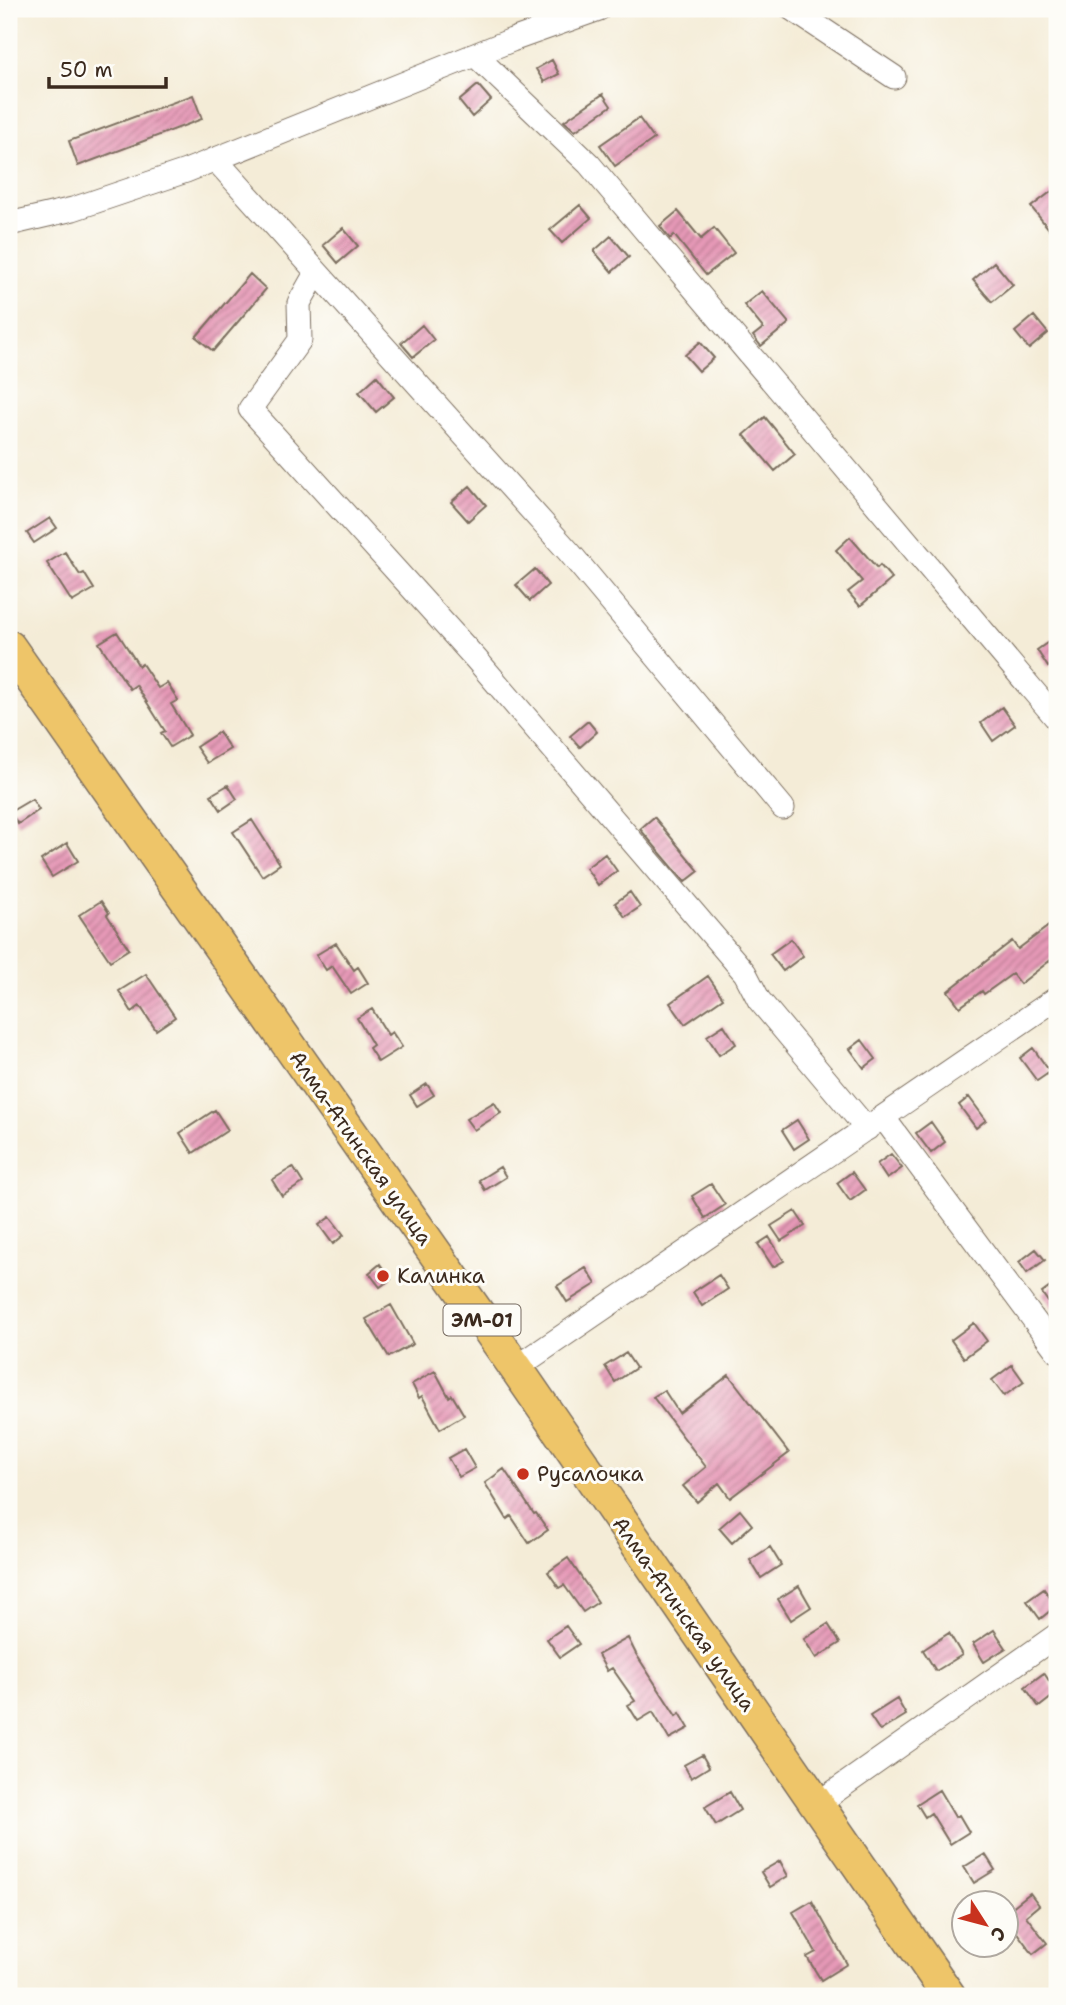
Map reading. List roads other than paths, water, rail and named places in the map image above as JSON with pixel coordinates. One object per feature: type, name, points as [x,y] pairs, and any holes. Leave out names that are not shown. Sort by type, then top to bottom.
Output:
[{"type":"highway","name":"Алма-Атинская улица","points":[[9,647],[516,1368],[949,1996]]},
{"type":"street","points":[[9,224],[73,209],[215,159],[475,55],[599,9]]},
{"type":"street","points":[[792,9],[894,77]]},
{"type":"street","points":[[475,55],[589,164],[1057,719]]},
{"type":"street","points":[[215,159],[569,552],[783,808]]},
{"type":"street","points":[[316,273],[299,303],[300,340],[250,409],[476,659],[610,814],[745,973],[759,1000],[875,1123],[1057,1351]]},
{"type":"street","points":[[516,1368],[1057,998]]},
{"type":"street","points":[[817,1804],[1057,1635]]},
{"type":"place","name":"Калинка","points":[[383,1276]]},
{"type":"place","name":"Русалочка","points":[[523,1474]]}]
